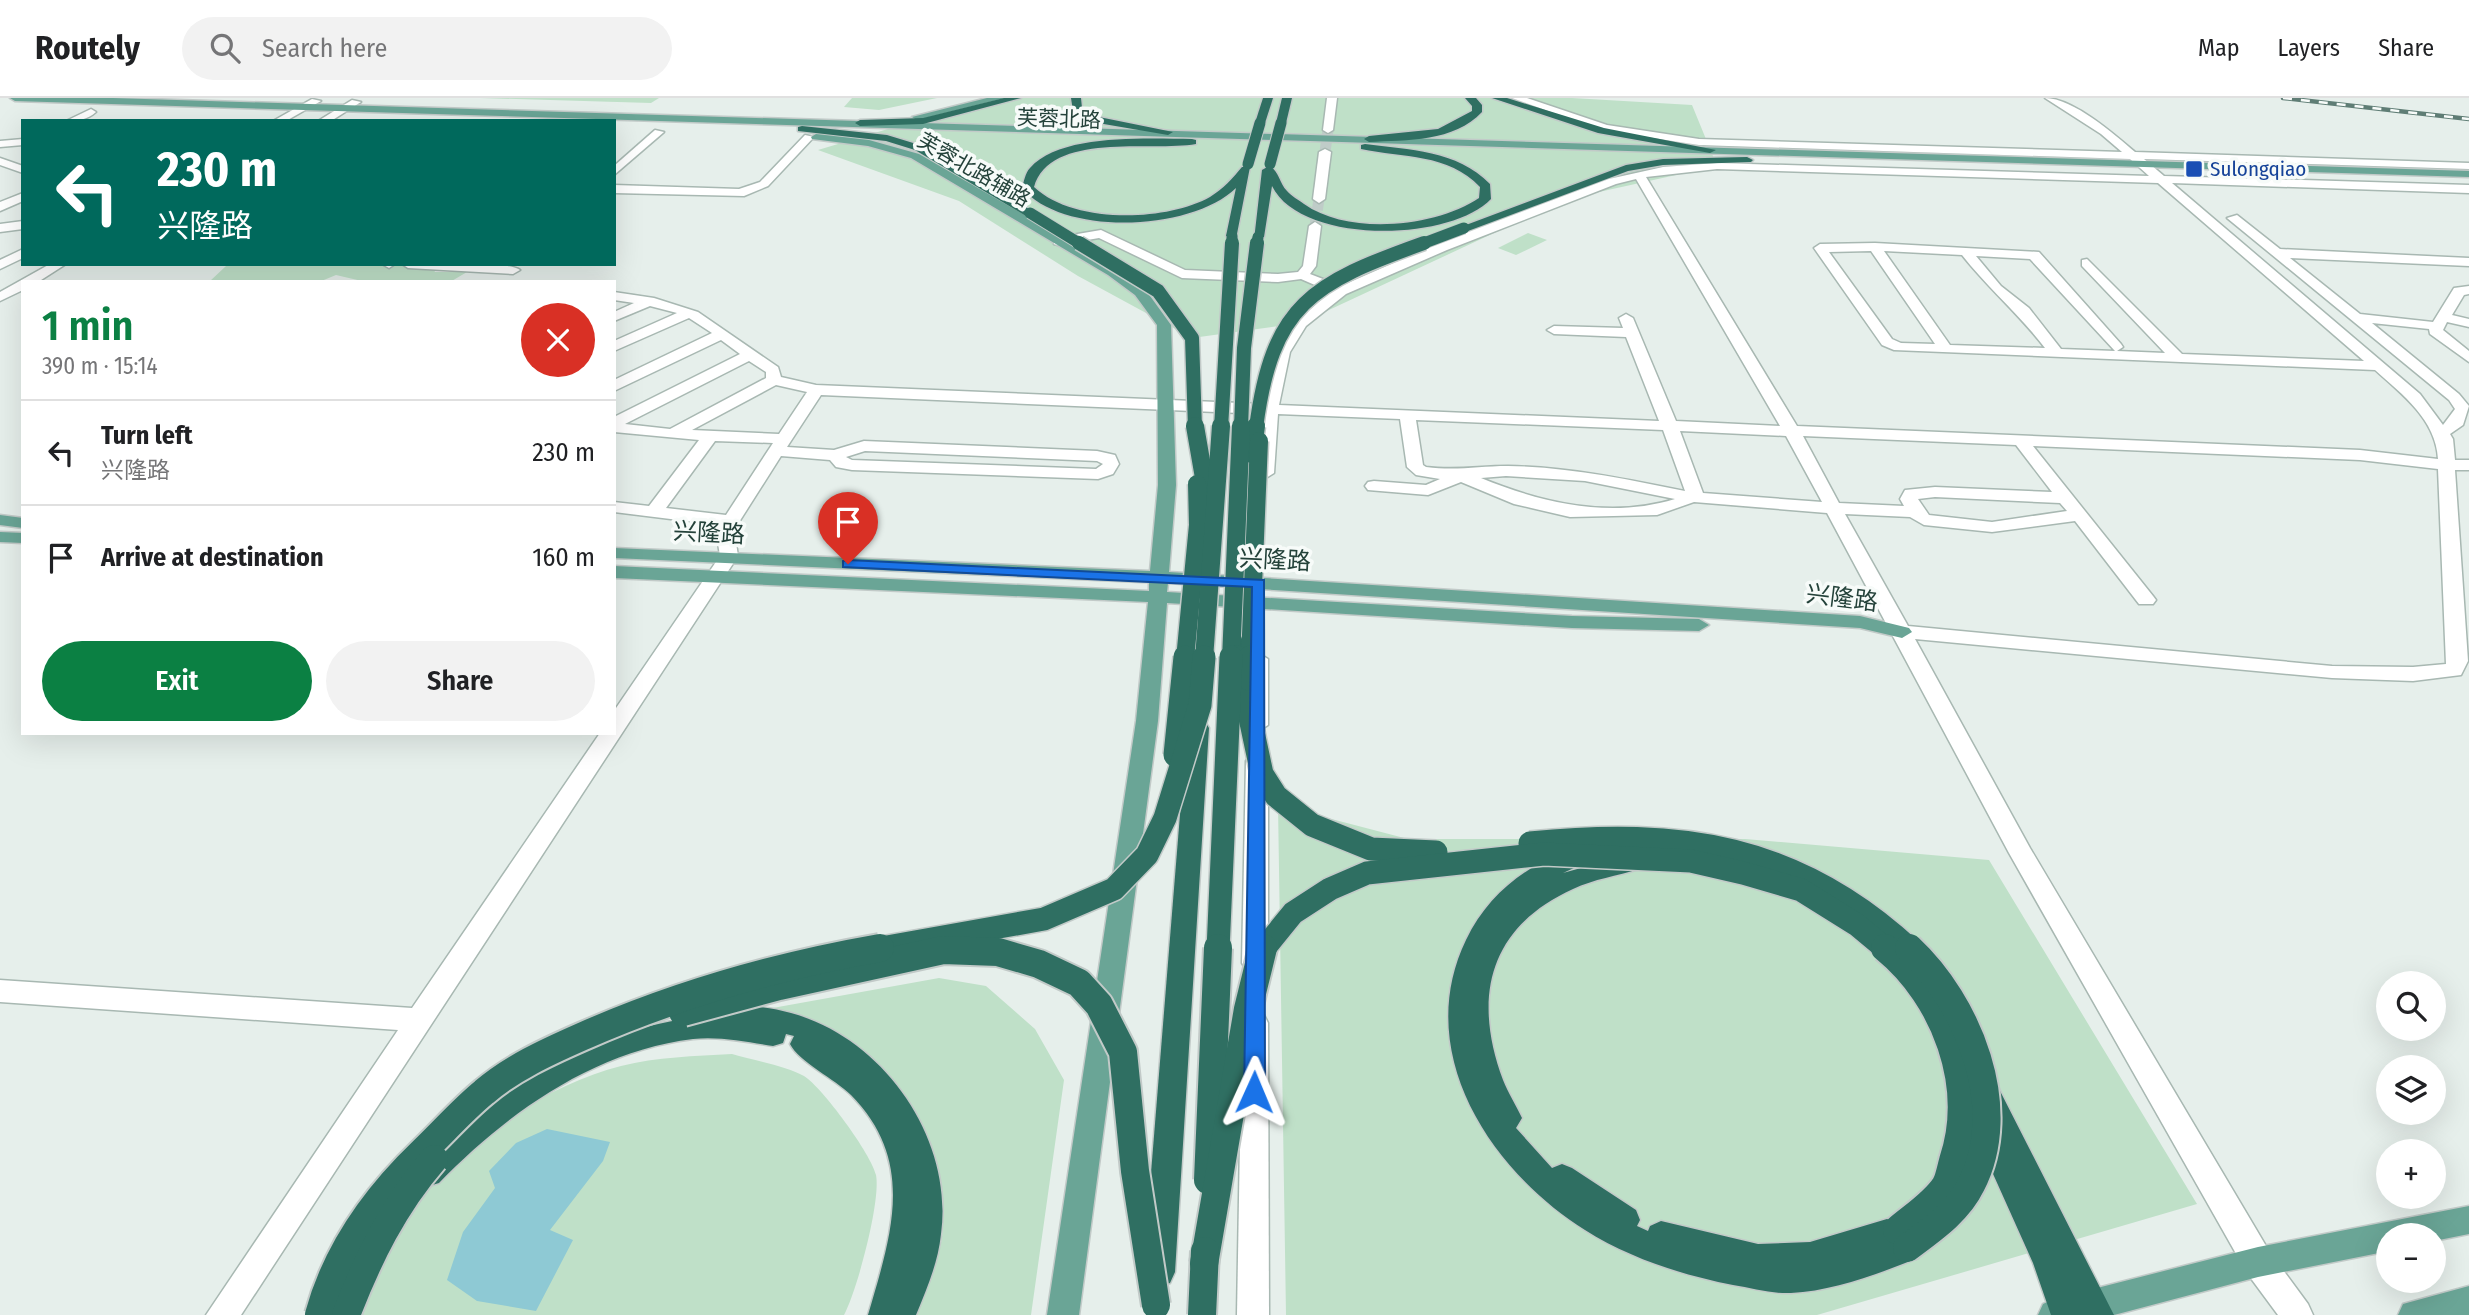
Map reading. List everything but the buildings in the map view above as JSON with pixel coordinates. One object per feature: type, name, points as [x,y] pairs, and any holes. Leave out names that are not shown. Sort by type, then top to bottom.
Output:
[{"type":"highway","points":[[785,122],[912,122],[1016,98]]},
{"type":"highway","points":[[1076,98],[1077,109],[1096,120],[1195,139]]},
{"type":"highway","points":[[1255,98],[1262,117]]},
{"type":"highway","points":[[1202,1315],[1233,640],[1226,543],[1232,236],[1247,166],[1268,98]]},
{"type":"highway","points":[[1156,1310],[1200,705],[1226,543],[1244,348],[1258,237],[1269,167],[1287,98]]},
{"type":"highway","points":[[1282,119],[1297,98]]},
{"type":"highway","points":[[1354,140],[1430,134],[1457,127],[1477,113],[1477,105],[1470,98]]},
{"type":"highway","points":[[1497,98],[1586,129],[1623,138],[1747,157]]},
{"type":"highway","points":[[806,133],[887,138],[919,148],[1158,291],[1174,309],[1192,338],[1198,525],[1173,792]]},
{"type":"highway","points":[[1195,139],[1077,149],[1047,160],[1032,170],[1027,178],[1028,188],[1039,200],[1067,211],[1109,218],[1157,216],[1210,202],[1231,187],[1247,166]]},
{"type":"highway","points":[[1269,167],[1271,182],[1288,203],[1325,219],[1345,224],[1431,224],[1467,214],[1478,206],[1487,193],[1480,177],[1451,162],[1365,147]]},
{"type":"highway","points":[[1226,543],[1266,401],[1282,328],[1315,295],[1356,272],[1464,228],[1626,168],[1663,162],[1747,157]]},
{"type":"highway","points":[[1247,712],[1266,401]]},
{"type":"highway","points":[[1195,433],[1226,543]]},
{"type":"highway","points":[[1233,640],[1262,774],[1276,796],[1312,825],[1371,849],[1424,853],[1582,836],[1636,838],[1732,851],[1771,861],[1824,885],[1894,934],[1941,983],[1964,1026],[1979,1071],[1985,1112],[1984,1149],[1972,1185],[1950,1215],[1907,1248],[1850,1266],[1788,1278],[1700,1262],[1636,1240],[1581,1211],[1533,1170],[1478,1096],[1466,1066],[1459,1037],[1461,980],[1485,925],[1508,896],[1538,873],[1586,853],[1639,850],[1703,853],[1745,862],[1805,882],[1885,937],[1912,965],[1942,1017],[2049,1261],[2075,1313]]},
{"type":"highway","points":[[319,1315],[328,1281],[362,1223],[400,1173],[485,1091],[541,1055],[617,1021],[711,987],[853,953],[1044,919],[1114,889],[1147,855],[1165,818],[1200,705]]},
{"type":"highway","points":[[1204,1264],[1248,1009],[1264,945],[1293,913],[1330,889],[1367,873],[1544,854],[1691,861],[1801,890],[1857,925],[1890,952],[1920,986],[1943,1022],[1954,1049],[1961,1080],[1962,1135],[1945,1186],[1897,1230],[1810,1257],[1758,1259],[1668,1238],[1635,1226],[1573,1187],[1530,1150],[1499,1105],[1482,1061],[1474,1012],[1476,973],[1497,931],[1523,904],[1544,890],[1598,869],[1638,862],[1684,863],[1730,874],[1796,898],[1839,921],[1914,989],[1942,1017]]},
{"type":"highway","points":[[346,1315],[362,1273],[414,1181],[461,1130],[513,1085],[558,1060],[705,1004],[943,950],[998,952],[1039,964],[1079,983],[1099,1005],[1123,1052],[1135,1171],[1156,1310]]},
{"type":"highway","points":[[314,1315],[398,1187],[438,1142],[500,1088],[579,1046],[657,1018],[744,1016],[800,1034],[850,1055],[884,1085],[910,1125],[929,1194],[925,1249],[900,1315]]},
{"type":"highway","points":[[328,1315],[395,1211],[453,1146],[514,1098],[628,1043],[694,1028],[800,1034],[863,1086],[900,1141],[909,1190],[898,1260],[884,1315]]},
{"type":"main road","points":[[218,98],[311,104]]},
{"type":"main road","name":"芙蓉北路辅路","points":[[351,105],[898,119],[942,113],[1000,98]]},
{"type":"main road","points":[[14,104],[91,112],[397,119]]},
{"type":"main road","name":"芙蓉北路","points":[[14,104],[351,105],[1294,142]]},
{"type":"main road","points":[[0,105],[285,117]]},
{"type":"main road","name":"芙蓉北路","points":[[616,123],[806,133],[1195,139]]},
{"type":"main road","points":[[642,132],[672,132]]},
{"type":"main road","name":"芙蓉北路辅路","points":[[786,136],[806,133],[869,142],[915,156],[1114,272],[1152,305],[1164,325],[1167,485],[1147,722],[1063,1315]]},
{"type":"main road","points":[[1294,142],[1354,140],[2158,176],[2469,182]]},
{"type":"main road","points":[[1294,142],[1365,147],[1747,157],[2138,159],[2469,174]]},
{"type":"main road","points":[[0,520],[21,523]]},
{"type":"main road","points":[[0,537],[21,538]]},
{"type":"main road","name":"兴隆路","points":[[616,553],[728,557],[1869,636],[1902,632]]},
{"type":"main road","name":"兴隆路","points":[[616,572],[715,577],[1158,587]]},
{"type":"main road","points":[[2446,1225],[2469,1220]]},
{"type":"main road","points":[[2075,1313],[2258,1262],[2376,1239]]},
{"type":"main road","points":[[2414,1315],[2469,1302]]},
{"type":"street","points":[[1328,130],[1332,98]]},
{"type":"street","points":[[1517,98],[1605,128],[1699,142],[2138,159],[2469,166]]},
{"type":"street","points":[[1902,632],[2332,672],[2462,672],[2458,661],[2445,439],[2415,397],[2138,159],[2093,123],[2050,98]]},
{"type":"street","points":[[285,117],[311,104]]},
{"type":"street","points":[[328,118],[351,105]]},
{"type":"street","points":[[75,119],[91,112]]},
{"type":"street","points":[[616,153],[642,132]]},
{"type":"street","points":[[616,170],[659,132]]},
{"type":"street","points":[[616,189],[740,192],[764,184],[806,133]]},
{"type":"street","points":[[0,145],[21,142]]},
{"type":"street","points":[[1319,199],[1325,152]]},
{"type":"street","points":[[0,161],[21,154]]},
{"type":"street","points":[[0,161],[21,169]]},
{"type":"street","points":[[1253,1315],[1259,593],[1266,401],[1283,352],[1301,323],[1340,291],[1442,247],[1639,174],[1717,166],[2158,176],[2469,189]]},
{"type":"street","points":[[1639,174],[1791,430],[2021,853],[2258,1262],[2297,1315]]},
{"type":"street","points":[[0,207],[21,197]]},
{"type":"street","points":[[2234,218],[2461,404],[2463,409],[2456,426],[2451,430],[2439,431]]},
{"type":"street","points":[[0,228],[21,225]]},
{"type":"street","points":[[1302,275],[1309,266],[1315,226]]},
{"type":"street","points":[[1058,241],[1090,234],[1105,235],[1175,272],[1188,275],[1289,278],[1302,275],[1340,291]]},
{"type":"street","points":[[2116,347],[2034,255],[1875,247],[1820,248],[1889,344],[1945,349],[2379,366]]},
{"type":"street","points":[[1875,247],[1945,349]]},
{"type":"street","points":[[1966,252],[1996,289],[2024,311],[2057,354]]},
{"type":"street","points":[[2252,258],[2278,253],[2469,262]]},
{"type":"street","points":[[0,265],[21,254]]},
{"type":"street","points":[[2252,258],[2291,264],[2469,272]]},
{"type":"street","points":[[2087,263],[2178,358]]},
{"type":"street","points":[[32,280],[56,266]]},
{"type":"street","points":[[438,266],[513,270]]},
{"type":"street","points":[[465,280],[484,269]]},
{"type":"street","points":[[0,297],[21,286]]},
{"type":"street","points":[[2469,290],[2459,291],[2440,322],[2438,334],[2469,358]]},
{"type":"street","points":[[616,296],[649,301],[687,314],[722,334],[748,356],[773,370],[774,380]]},
{"type":"street","points":[[616,316],[649,301]]},
{"type":"street","points":[[2078,304],[2129,306]]},
{"type":"street","points":[[616,346],[687,314]]},
{"type":"street","points":[[1626,318],[1694,487],[1692,497]]},
{"type":"street","points":[[2358,318],[2469,323]]},
{"type":"street","points":[[1554,330],[1632,333]]},
{"type":"street","points":[[616,385],[722,334]]},
{"type":"street","points":[[616,355],[648,369]]},
{"type":"street","points":[[616,424],[748,356]]},
{"type":"street","points":[[672,434],[774,380],[816,390],[1167,404],[1266,401],[1407,413],[2360,455],[2445,466],[2469,465]]},
{"type":"street","points":[[616,726],[728,557],[725,530],[816,390]]},
{"type":"street","points":[[1407,413],[1417,469],[1457,476],[1520,500],[1570,512],[1657,510],[1692,497]]},
{"type":"street","points":[[616,425],[780,445],[835,455],[864,446],[1097,456],[1109,459],[1111,464],[1098,474],[852,465],[842,463],[835,455]]},
{"type":"street","points":[[656,509],[710,436]]},
{"type":"street","points":[[2020,439],[2146,600]]},
{"type":"street","points":[[1374,486],[1428,490],[1457,476],[1506,471],[1585,476],[1692,497],[1835,509],[1915,512]]},
{"type":"street","points":[[2066,498],[1920,492],[1911,494],[1909,499],[1915,512],[1924,520],[1992,527],[2080,515]]},
{"type":"street","points":[[616,507],[656,509],[688,517],[731,521]]},
{"type":"street","points":[[222,1315],[610,735]]},
{"type":"street","points":[[0,991],[420,1020]]},
{"type":"green space","points":[[480,98],[659,98],[651,103]]},
{"type":"green space","points":[[852,98],[937,98],[879,110],[844,107]]},
{"type":"green space","points":[[991,98],[1572,98],[1692,105],[1717,166],[1567,199],[1301,323],[1192,338],[1078,276],[959,201],[818,150]]},
{"type":"green space","points":[[1528,233],[1547,240],[1516,255],[1498,248]]},
{"type":"green space","points":[[226,266],[414,266],[433,268],[435,272],[467,272],[453,280],[357,280],[336,275],[324,280],[211,280]]},
{"type":"green space","points":[[1278,805],[1408,839],[1745,839],[1989,860],[2197,1204],[1817,1315],[1286,1315]]},
{"type":"green space","points":[[939,978],[986,986],[1035,1029],[1064,1080],[1031,1315],[915,1315],[934,1270],[943,1223],[942,1194],[927,1138],[898,1087],[879,1065],[857,1046],[826,1027],[767,1009]]},
{"type":"green space","points":[[732,1054],[779,1066],[804,1076],[834,1107],[872,1165],[877,1187],[872,1224],[861,1267],[844,1315],[354,1315],[385,1247],[406,1209],[448,1163],[502,1121],[562,1087],[621,1066],[662,1059]]},
{"type":"water","points":[[547,1129],[610,1142],[603,1161],[550,1230],[573,1240],[536,1311],[477,1301],[447,1280],[463,1232],[495,1188],[489,1171],[516,1143]]},
{"type":"tunnel","points":[[1325,152],[1328,130]]},
{"type":"tunnel","points":[[1315,226],[1319,199]]},
{"type":"railway","points":[[2283,98],[2469,119]]},
{"type":"place","name":"Sulongqiao","points":[[2194,169]]},
{"type":"route","points":[[848,564],[1259,583],[1254,1092]]}]
